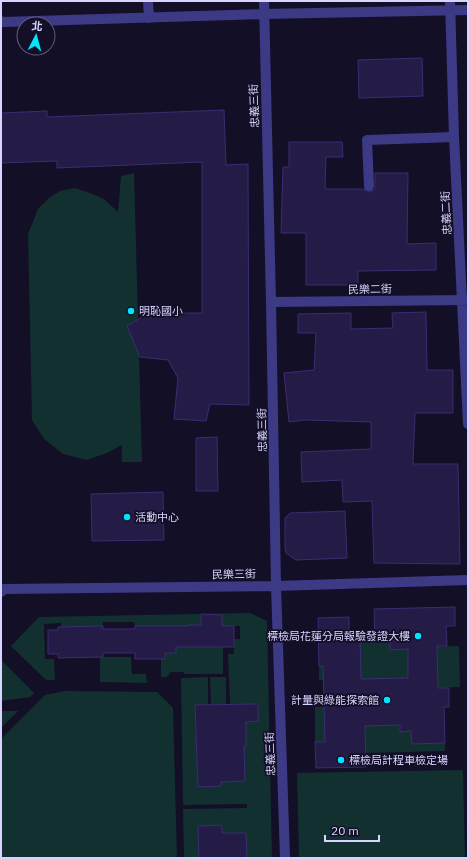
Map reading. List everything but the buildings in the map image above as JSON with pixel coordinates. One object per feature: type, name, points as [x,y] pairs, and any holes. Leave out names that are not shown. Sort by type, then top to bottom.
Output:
[{"type":"street","points":[[148,1],[149,18]]},
{"type":"street","name":"忠義三街","points":[[264,1],[272,302],[276,586],[285,858]]},
{"type":"street","points":[[2,22],[264,14],[450,6],[468,10]]},
{"type":"street","name":"忠義二街","points":[[450,6],[454,137],[465,300],[468,424]]},
{"type":"street","points":[[369,186],[367,140],[454,137]]},
{"type":"street","name":"民樂二街","points":[[272,302],[465,300]]},
{"type":"street","name":"民樂三街","points":[[2,589],[276,586],[468,580]]},
{"type":"green space","points":[[134,173],[142,462],[122,462],[122,445],[107,453],[87,460],[63,454],[44,439],[32,420],[28,234],[38,209],[49,198],[60,191],[75,188],[90,193],[104,199],[118,212],[121,176]]},
{"type":"green space","points":[[250,613],[267,621],[272,858],[184,858],[183,809],[247,808],[247,804],[183,805],[181,678],[208,677],[208,705],[195,705],[196,738],[219,738],[242,722],[258,721],[258,704],[230,704],[228,654],[234,654],[234,639],[240,639],[240,626],[222,626],[222,615],[201,614],[201,625],[187,625],[187,647],[223,647],[223,674],[184,674],[184,672],[171,672],[167,677],[161,677],[161,659],[165,659],[165,653],[175,653],[176,629],[165,626],[135,626],[134,622],[103,622],[103,626],[61,627],[61,623],[44,624],[45,659],[54,659],[55,680],[46,680],[11,646],[39,617]]},
{"type":"green space","points":[[390,631],[399,647],[459,646],[460,687],[438,688],[438,665],[411,665],[409,692],[386,679],[319,680],[319,666],[324,666],[360,640],[372,640],[372,632]]},
{"type":"green space","points":[[100,657],[131,657],[132,674],[146,674],[147,683],[100,682]]},
{"type":"green space","points":[[1,660],[34,693],[30,697],[1,701]]},
{"type":"green space","points":[[210,677],[226,677],[226,704],[211,705]]},
{"type":"green space","points":[[65,691],[157,692],[173,708],[177,858],[1,858],[1,739],[45,695]]},
{"type":"green space","points":[[315,707],[324,707],[325,723],[341,723],[399,710],[400,731],[411,731],[412,744],[445,743],[445,751],[366,753],[365,741],[315,742]]},
{"type":"green space","points":[[1,711],[18,711],[1,728]]},
{"type":"green space","points":[[463,770],[465,858],[299,858],[297,773]]},
{"type":"place","name":"明恥國小","points":[[131,311]]},
{"type":"place","name":"活動中心","points":[[127,517]]},
{"type":"place","name":"標檢局花蓮分局報驗發證大樓","points":[[418,636]]},
{"type":"place","name":"計量與綠能探索館","points":[[387,700]]},
{"type":"place","name":"標檢局計程車檢定場","points":[[341,760]]}]
